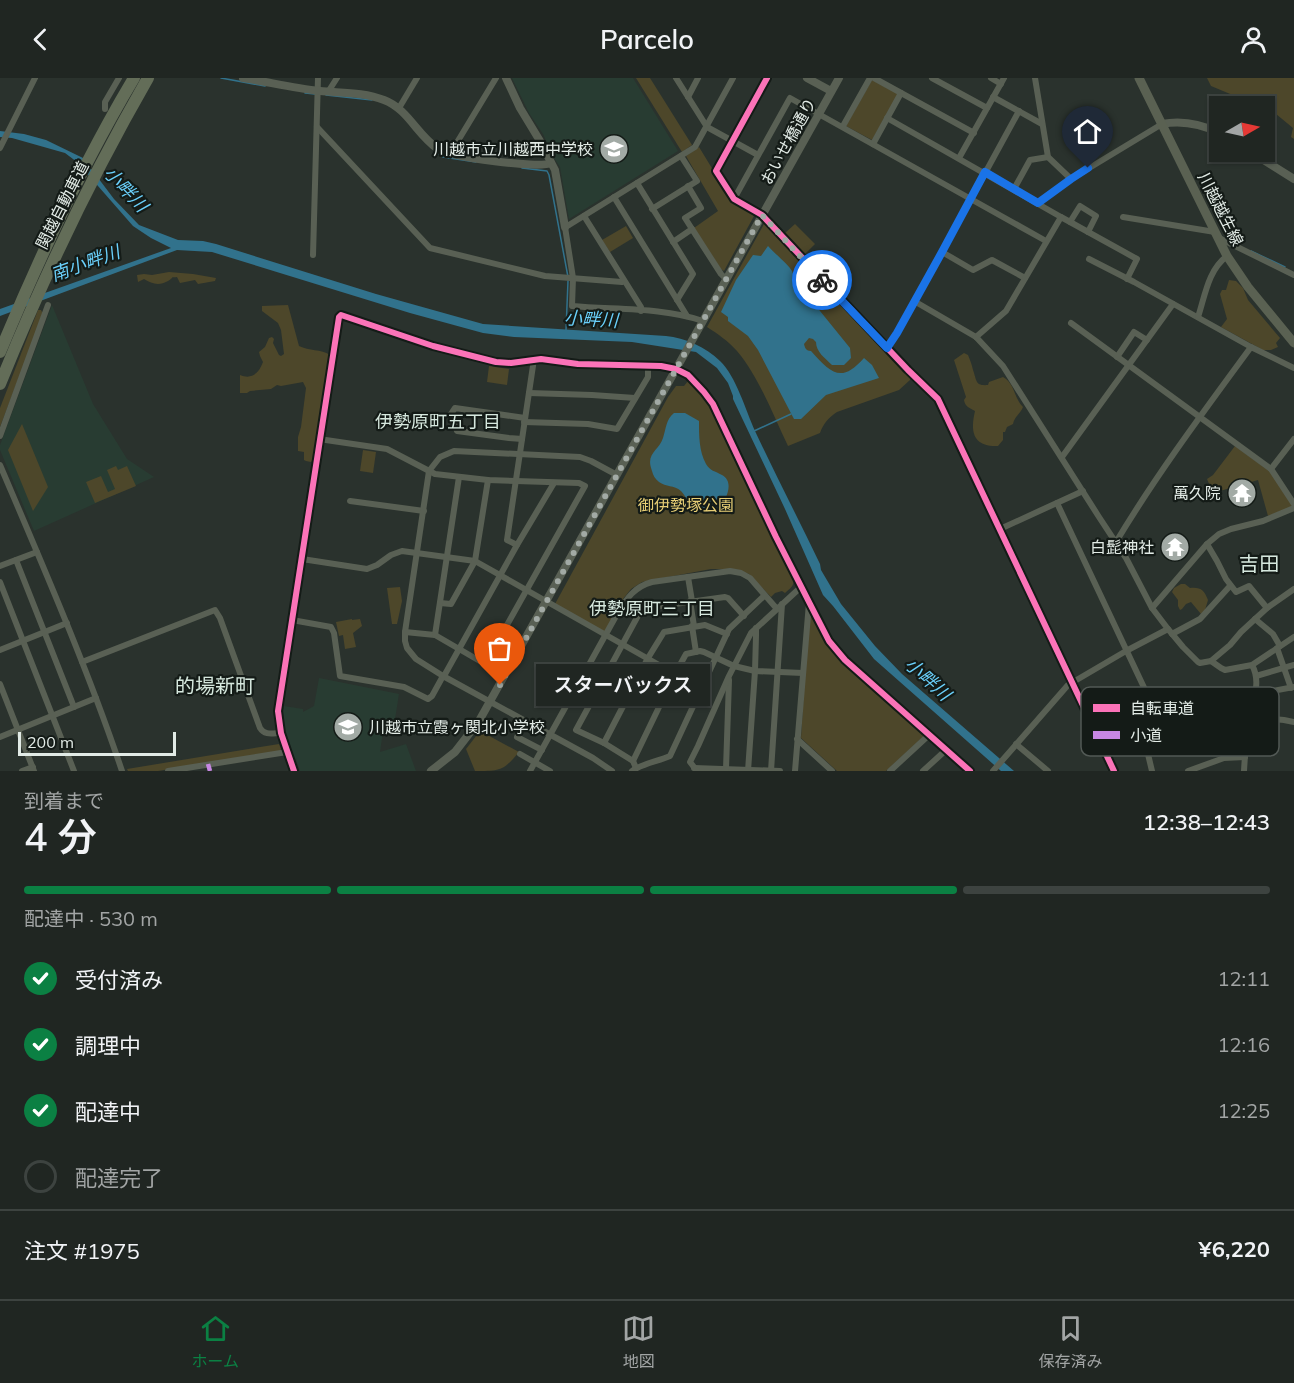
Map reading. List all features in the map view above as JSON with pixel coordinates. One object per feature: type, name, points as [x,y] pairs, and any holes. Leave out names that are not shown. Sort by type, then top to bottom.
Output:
[{"type":"highway","name":"関越自動車道","points":[[0,352],[24,294],[78,179],[134,78]]},
{"type":"highway","name":"関越自動車道","points":[[0,384],[57,250],[88,188],[116,111],[148,78]]},
{"type":"main road","name":"川越越生線","points":[[1138,78],[1227,256],[1248,287],[1294,343]]},
{"type":"street","points":[[0,148],[36,78]]},
{"type":"street","points":[[116,111],[105,102],[119,78]]},
{"type":"street","points":[[246,78],[318,91],[372,96],[383,100],[399,108],[433,145],[450,154],[530,164],[551,163]]},
{"type":"street","points":[[313,255],[318,78]]},
{"type":"street","points":[[328,92],[337,78]]},
{"type":"street","points":[[399,108],[417,78]]},
{"type":"street","points":[[450,154],[496,78]]},
{"type":"street","points":[[506,78],[557,175],[573,278],[572,306],[687,316],[701,324]]},
{"type":"street","points":[[676,78],[707,127],[758,155]]},
{"type":"street","points":[[688,97],[698,78]]},
{"type":"street","points":[[565,227],[697,144],[733,78]]},
{"type":"street","points":[[767,78],[716,171],[734,199],[762,215],[915,378],[938,399],[1081,700]]},
{"type":"street","points":[[807,78],[831,91]]},
{"type":"street","name":"おいせ橋通り","points":[[431,771],[463,743],[479,721],[839,78]]},
{"type":"street","points":[[843,126],[872,78],[974,133]]},
{"type":"street","points":[[932,78],[987,108]]},
{"type":"street","points":[[959,158],[1002,81],[991,78]]},
{"type":"street","points":[[1035,78],[1048,157],[1071,179]]},
{"type":"street","points":[[873,144],[901,93]]},
{"type":"street","points":[[993,97],[1042,124]]},
{"type":"street","points":[[734,199],[790,98],[1046,241]]},
{"type":"street","points":[[887,348],[1019,111]]},
{"type":"street","points":[[887,118],[1137,259],[1127,279]]},
{"type":"street","points":[[1038,203],[1071,179],[1162,124],[1182,122],[1209,129]]},
{"type":"street","points":[[317,127],[430,248],[534,274],[622,282],[624,280]]},
{"type":"street","points":[[652,209],[697,181],[681,156]]},
{"type":"street","points":[[1014,189],[1030,160],[1048,157]]},
{"type":"street","points":[[1267,162],[1294,179]]},
{"type":"street","points":[[637,183],[693,274],[677,300]]},
{"type":"street","points":[[688,186],[701,208],[685,218],[726,279]]},
{"type":"street","points":[[614,197],[687,316]]},
{"type":"street","points":[[1070,222],[1080,206],[1096,216],[1088,232]]},
{"type":"street","points":[[584,216],[641,307],[641,311]]},
{"type":"street","points":[[976,337],[1006,311],[1061,216]]},
{"type":"street","points":[[1123,217],[1216,235],[1294,275]]},
{"type":"street","points":[[673,242],[692,229]]},
{"type":"street","points":[[942,252],[973,270],[992,260],[1025,278]]},
{"type":"street","points":[[1198,317],[1214,269],[1227,256]]},
{"type":"street","points":[[1089,259],[1294,368]]},
{"type":"street","points":[[914,301],[976,337],[1008,372],[1031,412],[1126,558],[1152,608],[1198,662],[1211,661],[1267,608],[1294,589]]},
{"type":"street","points":[[1062,457],[1173,304]]},
{"type":"street","points":[[0,436],[48,305]]},
{"type":"street","points":[[294,771],[281,733],[279,705],[341,315],[433,346],[496,362],[511,363],[534,359],[677,367],[688,375],[705,392],[712,404],[829,641],[879,691],[946,750],[964,769]]},
{"type":"street","points":[[1071,323],[1271,469],[1294,506],[1263,521],[1219,534],[1206,544],[1152,608]]},
{"type":"street","points":[[1117,357],[1134,332],[1147,340]]},
{"type":"street","points":[[1116,542],[1148,490],[1251,347]]},
{"type":"street","points":[[517,545],[507,540],[534,359]]},
{"type":"street","points":[[522,439],[457,431],[451,414],[455,408],[525,420],[588,424],[617,429],[648,377],[648,366]]},
{"type":"street","points":[[529,393],[635,398]]},
{"type":"street","points":[[320,439],[387,449],[435,474],[488,480],[579,483],[585,486],[485,664],[435,635],[405,632]]},
{"type":"street","points":[[1271,469],[1294,439]]},
{"type":"street","points":[[612,771],[416,659],[409,652],[405,632],[429,471],[440,457],[454,451],[586,459],[617,475]]},
{"type":"street","points":[[0,465],[1,475],[67,623],[122,771]]},
{"type":"street","points":[[435,635],[459,477]]},
{"type":"street","points":[[440,603],[451,604],[475,561],[488,480]]},
{"type":"street","points":[[292,620],[331,627],[334,633],[340,676],[404,687],[428,699],[444,676],[554,483]]},
{"type":"street","points":[[1000,530],[1083,491]]},
{"type":"street","points":[[350,501],[424,511]]},
{"type":"street","points":[[1057,503],[1144,687]]},
{"type":"street","points":[[1206,544],[1230,586],[1236,592],[1249,586],[1267,608]]},
{"type":"street","points":[[302,559],[367,569],[402,551],[475,561],[675,674]]},
{"type":"street","points":[[0,566],[37,552]]},
{"type":"street","points":[[16,560],[74,707]]},
{"type":"street","points":[[530,771],[633,591],[652,582],[730,571],[750,578],[777,609]]},
{"type":"street","points":[[688,577],[696,652]]},
{"type":"street","points":[[0,582],[74,771]]},
{"type":"street","points":[[993,771],[1068,684],[1126,651],[1202,618],[1230,586]]},
{"type":"street","points":[[780,771],[695,769],[690,762],[751,633],[801,587]]},
{"type":"street","points":[[764,596],[729,629],[716,658],[670,756],[634,770],[633,761],[686,654],[704,652],[716,658],[734,666],[755,671],[803,673]]},
{"type":"street","points":[[633,761],[604,743],[576,730],[640,612],[643,609],[725,597],[744,616]]},
{"type":"street","points":[[795,771],[809,602]]},
{"type":"street","points":[[771,771],[782,603]]},
{"type":"street","points":[[82,662],[215,610],[220,618],[260,728],[267,734],[281,733]]},
{"type":"street","points":[[1255,619],[1273,634],[1293,687]]},
{"type":"street","points":[[0,650],[67,623]]},
{"type":"street","points":[[604,743],[664,632],[709,625],[727,634]]},
{"type":"street","points":[[748,770],[756,628]]},
{"type":"street","points":[[1211,661],[1225,670],[1251,665],[1294,637]]},
{"type":"street","points":[[1251,665],[1255,671],[1256,687]]},
{"type":"street","points":[[1256,676],[1294,665]]},
{"type":"street","points":[[726,769],[729,676]]},
{"type":"street","points":[[0,684],[34,769],[22,771]]},
{"type":"street","points":[[0,736],[96,698]]},
{"type":"street","points":[[1279,720],[1294,723]]},
{"type":"street","points":[[525,721],[518,737],[542,750]]},
{"type":"street","points":[[893,770],[929,735]]},
{"type":"street","points":[[797,739],[831,771]]},
{"type":"street","points":[[1015,745],[1048,771]]},
{"type":"street","points":[[923,771],[946,750]]},
{"type":"street","points":[[168,771],[186,770],[287,752]]},
{"type":"street","points":[[520,754],[550,771]]},
{"type":"street","points":[[1107,756],[1114,771]]},
{"type":"street","points":[[1149,756],[1152,771]]},
{"type":"street","points":[[1188,771],[1224,758],[1245,757],[1244,771]]},
{"type":"shaded area","name":"川越市立川越西中学校","points":[[512,78],[633,78],[678,151],[569,219],[560,167]]},
{"type":"shaded area","points":[[52,305],[93,404],[127,459],[154,477],[34,531],[0,450],[0,445]]},
{"type":"shaded area","name":"川越市立霞ヶ関北小学校","points":[[319,678],[399,694],[393,732],[383,731],[380,752],[406,744],[416,771],[300,771],[285,731],[284,706],[303,709],[303,712],[314,706]]},
{"type":"green space","points":[[636,78],[650,78],[692,145],[682,152]]},
{"type":"green space","points":[[1207,78],[1294,78],[1294,139],[1291,137],[1293,128],[1275,114],[1275,96],[1235,96],[1211,86]]},
{"type":"green space","points":[[872,80],[898,94],[872,140],[846,126]]},
{"type":"green space","points":[[699,147],[732,201],[752,212],[754,216],[724,271],[694,228],[718,211],[686,156]]},
{"type":"green space","points":[[764,224],[767,224],[910,376],[910,380],[899,390],[837,412],[831,416],[820,433],[788,446],[745,361],[730,344],[707,327]]},
{"type":"green space","points":[[795,224],[815,244],[805,254],[785,233]]},
{"type":"green space","points":[[626,226],[633,238],[610,252],[602,240]]},
{"type":"green space","points":[[169,272],[216,278],[215,281],[198,284],[195,280],[180,283],[177,277],[172,277],[162,284],[144,279],[138,282],[137,275]]},
{"type":"green space","points":[[1229,280],[1236,281],[1243,288],[1248,300],[1280,338],[1276,343],[1278,347],[1263,350],[1221,327],[1227,319],[1220,294],[1222,290],[1226,290]]},
{"type":"green space","points":[[288,305],[299,346],[330,355],[311,462],[304,460],[304,452],[298,451],[306,388],[303,382],[240,393],[240,375],[248,377],[259,369],[263,362],[259,352],[265,347],[269,338],[274,339],[273,343],[279,355],[284,354],[278,323],[262,311],[262,306]]},
{"type":"green space","points":[[38,310],[41,310],[43,314],[0,427],[0,408]]},
{"type":"green space","points":[[964,353],[968,355],[979,384],[988,385],[989,382],[1003,377],[1010,383],[1023,407],[1013,424],[1003,432],[1003,440],[998,446],[983,444],[978,441],[973,432],[975,411],[968,407],[964,400],[966,397],[954,360]]},
{"type":"green space","points":[[489,366],[509,369],[507,385],[487,382]]},
{"type":"green space","name":"御伊勢塚公園","points":[[688,381],[709,405],[793,576],[793,584],[785,593],[782,591],[775,593],[771,597],[749,574],[735,569],[711,569],[642,582],[631,589],[623,599],[606,631],[603,631],[555,604],[668,397],[676,386],[684,386]]},
{"type":"green space","points":[[22,424],[48,487],[33,511],[8,450]]},
{"type":"green space","points":[[1235,446],[1272,473],[1292,505],[1291,507],[1268,516],[1258,480],[1213,493],[1207,479],[1213,475]]},
{"type":"green space","points":[[363,450],[376,452],[373,473],[360,471]]},
{"type":"green space","points":[[116,466],[118,470],[127,466],[136,486],[95,503],[86,482],[101,476],[108,492],[115,489],[107,470]]},
{"type":"green space","points":[[1181,584],[1202,590],[1205,594],[1208,600],[1201,614],[1191,602],[1180,610],[1178,600],[1172,592]]},
{"type":"green space","points":[[400,587],[402,601],[397,624],[392,624],[387,588]]},
{"type":"green space","points":[[809,610],[835,655],[924,736],[886,771],[837,771],[801,738]]},
{"type":"green space","points":[[360,619],[362,626],[353,633],[356,647],[345,649],[343,635],[339,636],[336,622]]},
{"type":"green space","points":[[480,731],[519,752],[501,769],[475,771],[466,749]]},
{"type":"green space","points":[[279,744],[280,751],[158,771],[128,771],[127,769]]},
{"type":"water","points":[[0,131],[46,140],[83,158],[114,199],[139,225],[178,240],[216,244],[376,294],[483,324],[666,336],[702,347],[726,367],[736,384],[755,431],[821,570],[841,604],[875,646],[902,674],[1014,771],[1001,771],[874,659],[823,595],[733,399],[728,383],[717,368],[696,352],[632,342],[514,337],[483,333],[212,252],[177,250],[0,316],[0,309],[171,248],[133,226],[77,162],[65,153],[12,138],[0,137]]},
{"type":"water","points":[[768,246],[790,268],[796,287],[803,290],[850,348],[851,358],[844,365],[832,365],[819,352],[816,342],[809,338],[804,344],[806,349],[830,370],[842,373],[849,371],[864,358],[872,365],[879,378],[826,395],[801,419],[794,419],[758,350],[748,336],[728,321],[728,317],[721,312],[736,280],[753,255],[761,256]]},
{"type":"water","points":[[674,413],[685,413],[699,421],[699,438],[706,464],[711,470],[726,478],[728,482],[728,491],[719,508],[696,507],[681,491],[662,484],[654,475],[650,465],[651,456],[661,442],[668,421]]},
{"type":"waterway","points":[[221,78],[265,86]]},
{"type":"waterway","points":[[305,93],[315,94]]},
{"type":"waterway","points":[[326,95],[372,100]]},
{"type":"waterway","points":[[435,151],[443,157],[476,162]]},
{"type":"waterway","points":[[522,168],[547,171],[549,175],[568,277]]},
{"type":"waterway","points":[[1251,251],[1285,267]]},
{"type":"waterway","name":"小畔川","points":[[566,330],[568,281]]},
{"type":"waterway","points":[[754,431],[791,414]]},
{"type":"marked path","points":[[208,764],[210,771]]},
{"type":"cycle path","points":[[767,78],[716,171],[734,199],[762,215],[938,399],[1081,701]]},
{"type":"cycle path","points":[[294,771],[281,733],[278,711],[341,315],[433,346],[496,362],[511,363],[541,359],[578,364],[661,366],[676,369],[688,375],[713,404],[776,537],[829,641],[845,660],[970,771]]},
{"type":"cycle path","points":[[1107,756],[1114,771]]},
{"type":"way so far","points":[[500,685],[762,215],[822,280]]},
{"type":"place","name":"川越市立川越西中学校","points":[[614,149]]},
{"type":"place","name":"萬久院","points":[[1242,493]]},
{"type":"place","name":"白髭神社","points":[[1175,547]]},
{"type":"place","name":"スターバックス","points":[[500,685]]},
{"type":"place","name":"川越市立霞ヶ関北小学校","points":[[348,727]]},
{"type":"district","name":"伊勢原町五丁目","points":[[438,421]]},
{"type":"district","name":"吉田","points":[[1259,563]]},
{"type":"district","name":"伊勢原町三丁目","points":[[652,608]]},
{"type":"district","name":"的場新町","points":[[215,685]]},
{"type":"route","points":[[822,280],[887,348],[985,172],[1038,203],[1088,168]]},
{"type":"water label","name":"南小畔川","points":[[85,263]]}]
